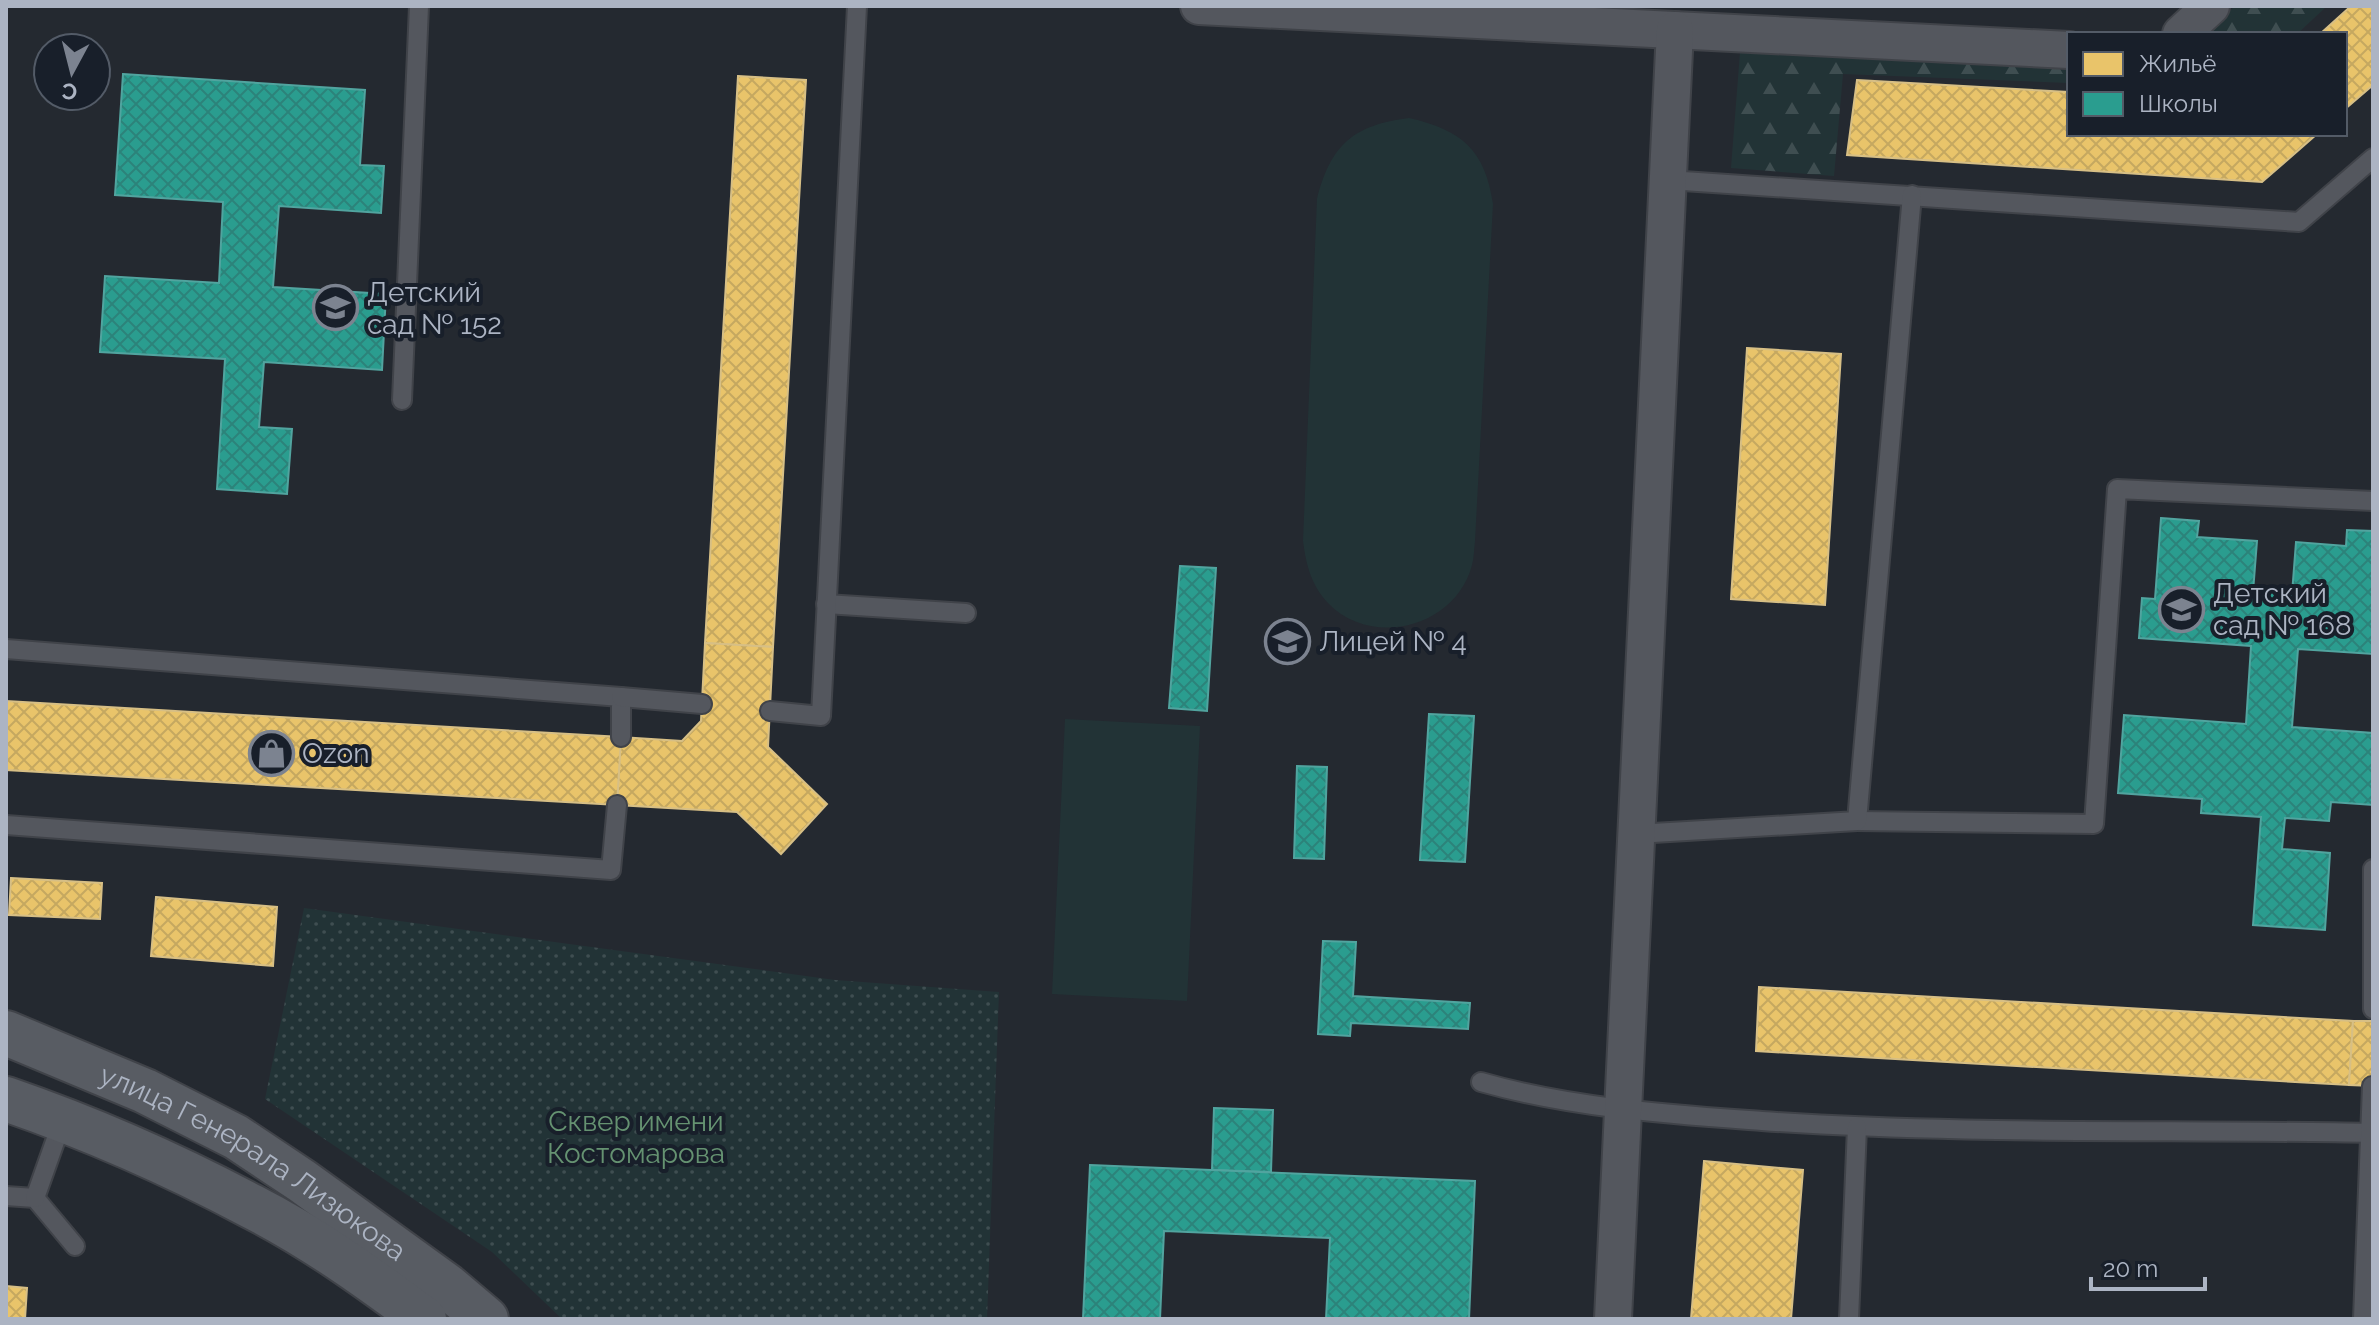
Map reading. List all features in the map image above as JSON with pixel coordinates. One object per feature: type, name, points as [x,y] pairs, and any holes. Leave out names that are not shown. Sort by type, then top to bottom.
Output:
[{"type":"main road","name":"улица Генерала Лизюкова","points":[[6,1033],[145,1091],[236,1137],[447,1286],[486,1319]]},
{"type":"main road","name":"улица Генерала Лизюкова","points":[[6,1099],[63,1119],[253,1206],[356,1269],[424,1319]]},
{"type":"street","points":[[1199,6],[2067,50]]},
{"type":"street","points":[[2183,32],[2211,6]]},
{"type":"street","points":[[1613,1319],[1675,30]]},
{"type":"lane","points":[[402,400],[419,6]]},
{"type":"lane","points":[[770,711],[821,716],[857,6]]},
{"type":"lane","points":[[1668,180],[2299,222],[2373,158]]},
{"type":"lane","points":[[1857,821],[1912,195]]},
{"type":"lane","points":[[1636,834],[1857,821],[2094,824],[2117,489],[2373,501]]},
{"type":"lane","points":[[826,604],[966,613]]},
{"type":"lane","points":[[6,649],[702,704]]},
{"type":"lane","points":[[621,697],[621,737]]},
{"type":"lane","points":[[6,825],[611,870],[617,805]]},
{"type":"lane","points":[[2373,869],[2373,1009]]},
{"type":"lane","points":[[1481,1082],[1528,1095],[1657,1114],[1857,1127],[2372,1133]]},
{"type":"lane","points":[[2363,1319],[2372,1086]]},
{"type":"lane","points":[[35,1198],[63,1119]]},
{"type":"lane","points":[[1849,1319],[1857,1127]]},
{"type":"lane","points":[[6,1196],[35,1198],[75,1246]]},
{"type":"green space","points":[[2235,6],[2327,6],[2299,32],[2205,32]]},
{"type":"green space","points":[[1740,53],[2067,66],[2067,83],[1843,74],[1834,176],[1731,168]]},
{"type":"green space","points":[[1409,118],[1443,129],[1468,145],[1484,169],[1493,204],[1472,565],[1463,586],[1449,604],[1431,616],[1389,628],[1367,625],[1346,617],[1328,603],[1310,574],[1303,541],[1317,199],[1330,164],[1348,140],[1373,126]]},
{"type":"green space","points":[[1065,719],[1200,726],[1187,1001],[1052,994]]},
{"type":"green space","name":"Сквер имени Костомарова","points":[[304,908],[835,980],[999,992],[987,1319],[562,1319],[492,1252],[265,1099]]},
{"type":"building: Жильё","points":[[2351,6],[2373,6],[2373,85],[2347,107],[2347,32],[2322,32]]},
{"type":"building: Жильё","points":[[738,76],[806,80],[773,647],[705,643]]},
{"type":"building: Жильё","points":[[1857,80],[2067,92],[2067,136],[2315,136],[2262,182],[1847,155]]},
{"type":"building: Жильё","points":[[1747,348],[1841,354],[1825,605],[1731,599]]},
{"type":"building: Жильё","points":[[705,643],[773,647],[768,747],[827,804],[781,854],[737,812],[617,805],[621,737],[682,741],[701,721]]},
{"type":"building: Жильё","points":[[6,701],[621,737],[617,805],[6,770]]},
{"type":"building: Жильё","points":[[11,878],[102,883],[100,919],[9,915]]},
{"type":"building: Жильё","points":[[156,897],[277,907],[273,966],[151,956]]},
{"type":"building: Жильё","points":[[1759,987],[2353,1021],[2349,1085],[1756,1051]]},
{"type":"building: Жильё","points":[[2353,1021],[2373,1021],[2373,1086],[2349,1085]]},
{"type":"building: Жильё","points":[[1704,1161],[1803,1170],[1791,1319],[1691,1319]]},
{"type":"building: Жильё","points":[[6,1286],[27,1288],[25,1319],[6,1319]]},
{"type":"building: Школы","points":[[123,74],[365,90],[360,165],[384,166],[381,213],[279,206],[273,287],[386,294],[382,370],[264,362],[259,427],[292,429],[287,494],[217,489],[225,359],[100,352],[105,276],[219,283],[223,202],[115,195]]},
{"type":"building: Школы","points":[[2161,518],[2199,521],[2197,537],[2257,541],[2253,592],[2292,594],[2296,542],[2346,546],[2347,530],[2373,531],[2373,654],[2298,649],[2292,727],[2373,733],[2373,805],[2331,802],[2329,821],[2285,818],[2282,849],[2330,853],[2325,930],[2253,925],[2261,817],[2201,813],[2202,799],[2118,793],[2124,715],[2246,724],[2251,646],[2139,638],[2142,598],[2155,599]]},
{"type":"building: Школы","points":[[1180,566],[1216,568],[1207,711],[1169,708]]},
{"type":"building: Школы","points":[[1429,714],[1474,716],[1465,862],[1420,860]]},
{"type":"building: Школы","points":[[1297,766],[1327,767],[1324,859],[1294,858]]},
{"type":"building: Школы","points":[[1323,941],[1356,942],[1353,996],[1470,1003],[1468,1029],[1351,1023],[1350,1036],[1318,1034]]},
{"type":"building: Школы","points":[[1214,1108],[1273,1110],[1271,1172],[1212,1170]]},
{"type":"building: Школы","points":[[1090,1165],[1475,1181],[1469,1319],[1326,1319],[1330,1238],[1164,1231],[1160,1319],[1083,1319]]},
{"type":"place","name":"Детский сад № 152","points":[[336,308]]},
{"type":"place","name":"Детский сад № 168","points":[[2182,609]]},
{"type":"place","name":"Лицей № 4","points":[[1288,641]]},
{"type":"place","name":"Ozon","points":[[271,753]]}]
